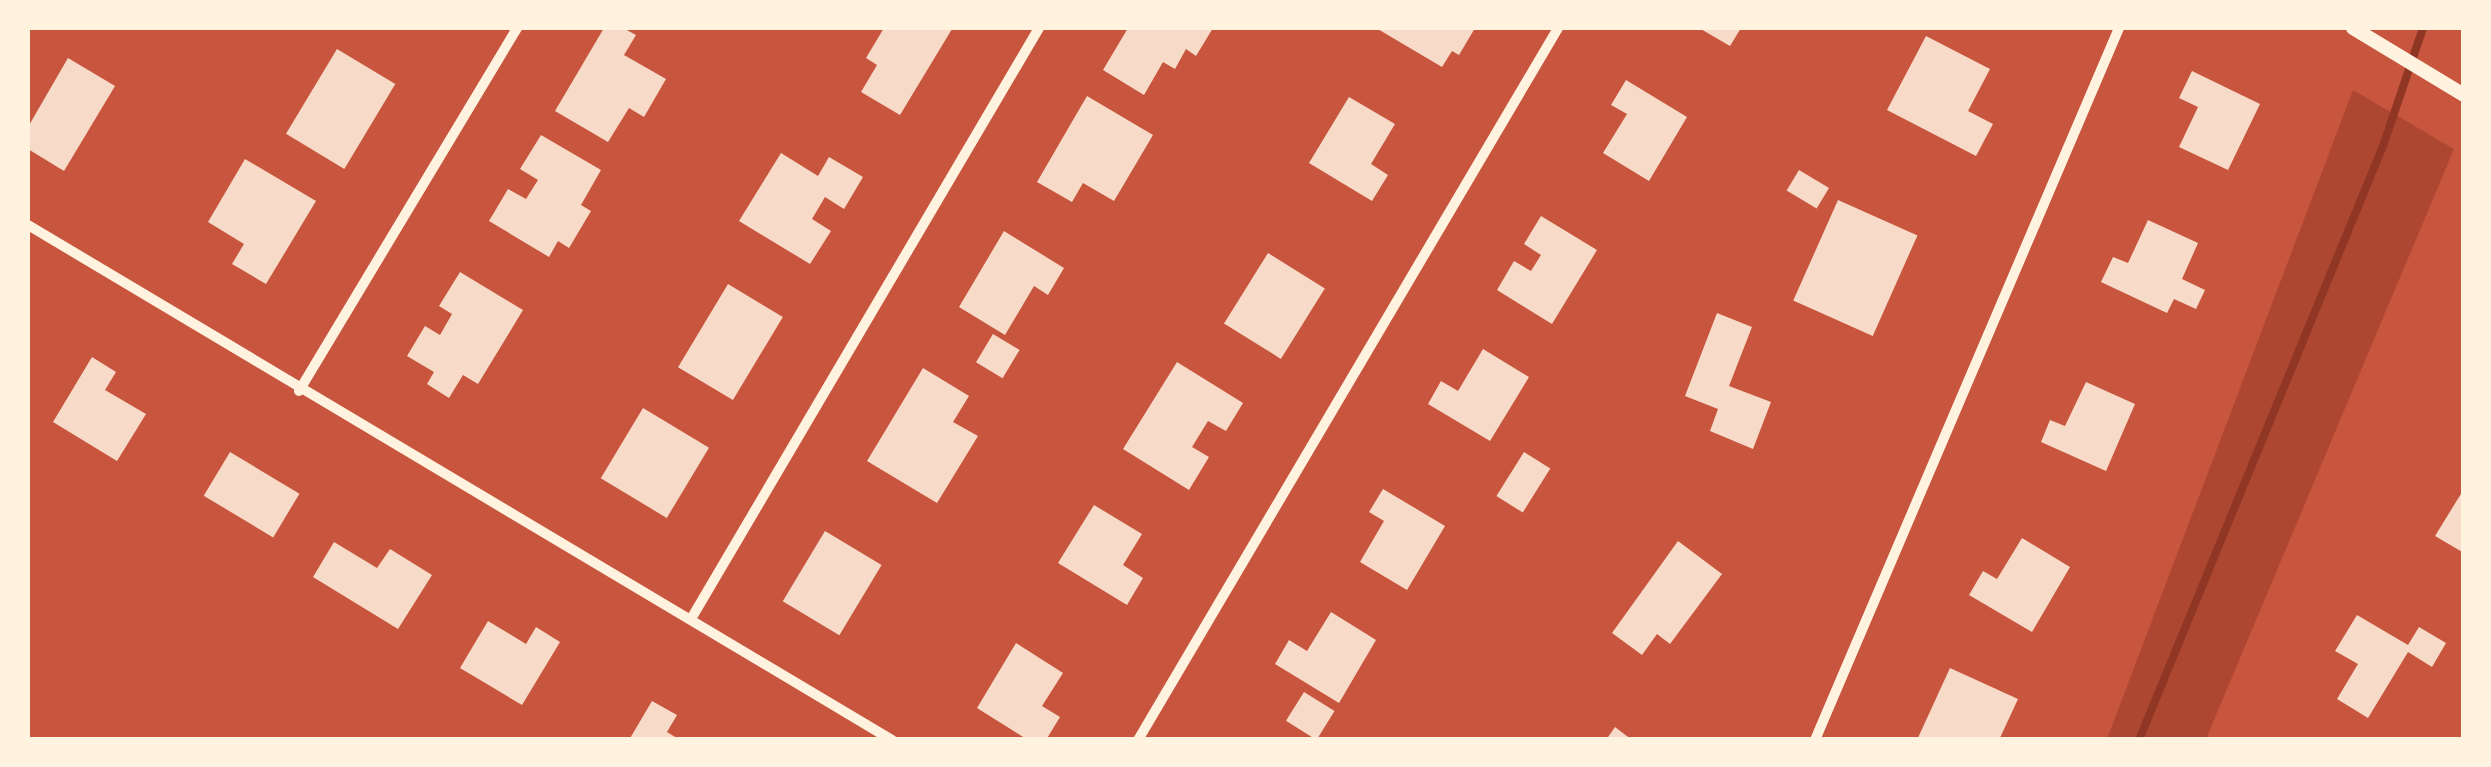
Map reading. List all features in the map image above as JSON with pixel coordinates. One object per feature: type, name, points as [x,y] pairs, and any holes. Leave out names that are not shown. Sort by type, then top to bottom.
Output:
[{"type":"street","points":[[300,391],[517,28]]},
{"type":"street","points":[[691,619],[1039,28]]},
{"type":"street","points":[[1138,740],[1558,28]]},
{"type":"street","points":[[1816,740],[2118,28]]},
{"type":"street","points":[[2352,28],[2464,95]]},
{"type":"street","points":[[28,226],[892,740]]},
{"type":"shaded area","points":[[2353,90],[2454,149],[2206,739],[2107,739]]},
{"type":"building","points":[[604,28],[623,28],[636,35],[624,55],[666,79],[644,117],[629,108],[608,142],[555,111]]},
{"type":"building","points":[[884,28],[952,29],[900,115],[861,92],[877,65],[866,58]]},
{"type":"building","points":[[1128,28],[1213,28],[1196,56],[1186,49],[1175,69],[1163,62],[1144,95],[1103,70]]},
{"type":"building","points":[[1376,28],[1475,28],[1459,55],[1452,51],[1442,67]]},
{"type":"building","points":[[1699,28],[1741,28],[1730,46]]},
{"type":"building","points":[[1926,36],[1990,69],[1968,111],[1993,124],[1976,156],[1887,110]]},
{"type":"building","points":[[337,49],[395,84],[344,169],[286,134]]},
{"type":"building","points":[[68,58],[115,86],[64,171],[28,149],[28,127]]},
{"type":"building","points":[[2192,71],[2260,104],[2228,170],[2179,147],[2198,107],[2179,98]]},
{"type":"building","points":[[1626,80],[1687,117],[1649,181],[1603,153],[1627,114],[1611,105]]},
{"type":"building","points":[[1087,96],[1153,135],[1114,201],[1083,183],[1072,202],[1037,182]]},
{"type":"building","points":[[1349,97],[1395,124],[1371,164],[1388,175],[1372,201],[1309,163]]},
{"type":"building","points":[[541,135],[601,170],[581,205],[591,211],[569,248],[558,241],[549,257],[489,221],[508,189],[526,199],[538,180],[520,169]]},
{"type":"building","points":[[781,153],[818,176],[829,157],[863,177],[844,209],[825,197],[812,219],[831,231],[810,264],[739,221]]},
{"type":"building","points":[[245,159],[316,201],[266,284],[232,264],[244,244],[208,222]]},
{"type":"building","points":[[1799,170],[1829,188],[1817,209],[1787,191]]},
{"type":"building","points":[[1838,200],[1917,235],[1873,336],[1793,300]]},
{"type":"building","points":[[1541,216],[1597,250],[1552,324],[1497,290],[1514,261],[1531,271],[1541,255],[1524,244]]},
{"type":"building","points":[[2148,220],[2198,243],[2182,279],[2205,290],[2196,309],[2174,299],[2167,313],[2101,282],[2113,257],[2128,263]]},
{"type":"building","points":[[1004,231],[1064,268],[1048,295],[1034,286],[1005,335],[959,307]]},
{"type":"building","points":[[1268,253],[1325,289],[1281,359],[1224,323]]},
{"type":"building","points":[[460,272],[523,310],[478,384],[463,375],[449,398],[427,384],[434,372],[407,356],[425,326],[440,335],[452,314],[439,306]]},
{"type":"building","points":[[728,284],[783,317],[733,400],[678,367]]},
{"type":"building","points":[[1717,313],[1752,327],[1729,386],[1771,402],[1753,449],[1710,431],[1718,409],[1685,396]]},
{"type":"building","points":[[993,334],[1020,350],[1003,378],[976,362]]},
{"type":"building","points":[[1483,349],[1529,377],[1490,441],[1428,404],[1441,381],[1458,391]]},
{"type":"building","points":[[92,357],[116,372],[105,390],[146,414],[117,461],[53,422]]},
{"type":"building","points":[[1177,362],[1243,403],[1226,431],[1208,421],[1192,447],[1209,457],[1189,490],[1123,449]]},
{"type":"building","points":[[923,368],[969,396],[953,422],[978,436],[937,503],[867,461]]},
{"type":"building","points":[[2086,382],[2135,404],[2106,471],[2041,442],[2050,420],[2065,426]]},
{"type":"building","points":[[643,408],[709,448],[667,518],[601,478]]},
{"type":"building","points":[[230,452],[299,494],[273,537],[204,496]]},
{"type":"building","points":[[1524,452],[1550,468],[1523,513],[1496,496]]},
{"type":"building","points":[[1383,489],[1445,526],[1407,590],[1360,562],[1384,521],[1369,512]]},
{"type":"building","points":[[2464,489],[2464,553],[2435,536]]},
{"type":"building","points":[[1094,505],[1142,534],[1123,565],[1143,578],[1127,605],[1058,563]]},
{"type":"building","points":[[825,531],[882,565],[839,635],[783,601]]},
{"type":"building","points":[[2022,538],[2070,567],[2032,632],[1969,595],[1983,571],[1997,579]]},
{"type":"building","points":[[1678,541],[1722,574],[1670,644],[1657,634],[1642,655],[1612,633]]},
{"type":"building","points":[[334,542],[377,568],[390,549],[432,575],[398,629],[313,577]]},
{"type":"building","points":[[1331,612],[1376,640],[1339,703],[1275,664],[1289,640],[1307,651]]},
{"type":"building","points":[[2357,615],[2408,645],[2419,627],[2446,643],[2432,667],[2408,652],[2368,718],[2337,699],[2358,664],[2335,651]]},
{"type":"building","points":[[488,621],[526,644],[536,627],[560,642],[522,705],[460,668]]},
{"type":"building","points":[[1016,643],[1063,673],[1042,706],[1060,717],[1046,740],[1028,740],[977,708]]},
{"type":"building","points":[[1950,668],[2018,699],[1999,740],[1917,740]]},
{"type":"building","points":[[1304,692],[1335,711],[1317,740],[1286,721]]},
{"type":"building","points":[[652,701],[677,715],[667,732],[680,740],[629,740]]},
{"type":"building","points":[[1615,727],[1632,740],[1606,740]]},
{"type":"waterway","points":[[2139,740],[2383,146],[2423,28]]}]
